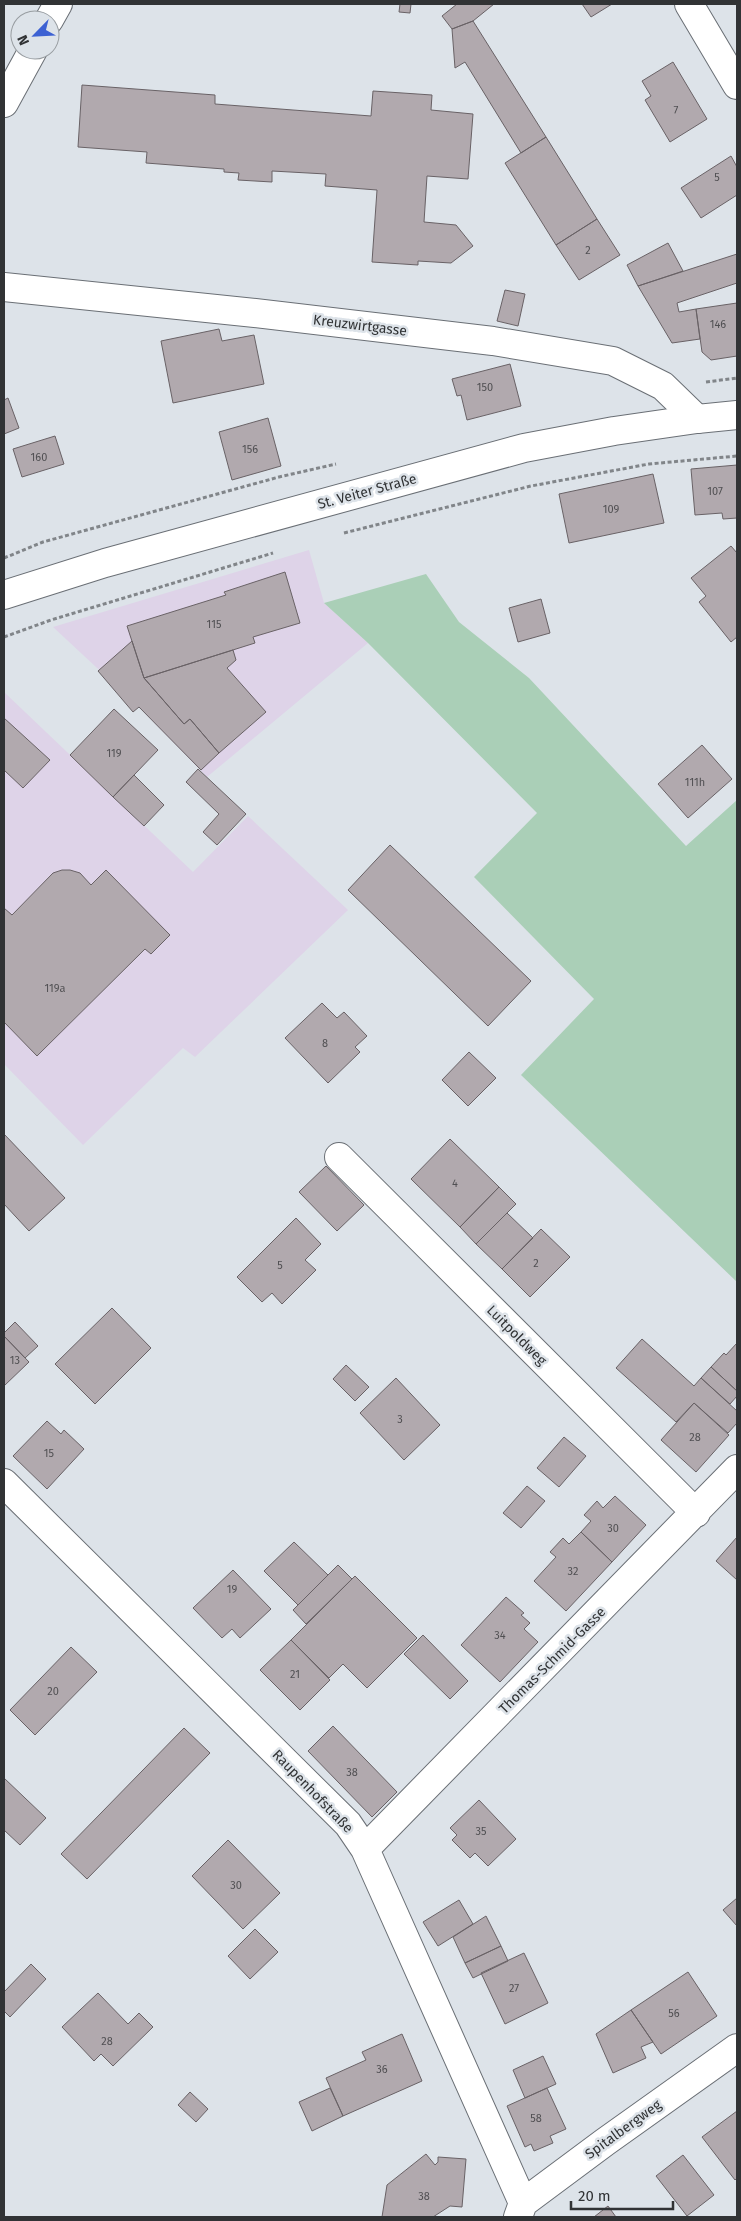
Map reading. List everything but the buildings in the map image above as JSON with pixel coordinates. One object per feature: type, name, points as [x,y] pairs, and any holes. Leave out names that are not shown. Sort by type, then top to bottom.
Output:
[{"type":"street","points":[[689,4],[737,85]]},
{"type":"street","points":[[4,103],[28,60]]},
{"type":"street","name":"Kreuzwirtgasse","points":[[4,287],[255,313],[493,341],[613,361],[663,386],[697,418]]},
{"type":"street","name":"St. Veiter Straße","points":[[4,595],[106,563],[524,448],[697,418],[737,415]]},
{"type":"street","name":"Luitpoldweg","points":[[339,1156],[696,1513]]},
{"type":"street","name":"Thomas-Schmid-Gasse","points":[[365,1850],[737,1469]]},
{"type":"street","name":"Raupenhofstraße","points":[[4,1483],[348,1824],[365,1850],[520,2210]]},
{"type":"street","name":"Spitalbergweg","points":[[520,2210],[605,2142],[737,2048]]},
{"type":"path","points":[[335,535],[531,486],[649,464],[737,456]]},
{"type":"path","points":[[4,637],[50,620],[278,551]]},
{"type":"shaded area","points":[[309,550],[324,603],[368,643],[207,777],[139,707],[53,627]]},
{"type":"shaded area","points":[[4,692],[193,872],[248,816],[348,910],[195,1057],[183,1048],[83,1145],[4,1064]]},
{"type":"green space","points":[[426,574],[459,622],[529,678],[686,846],[737,800],[737,1282],[521,1075],[594,999],[474,877],[537,813],[368,643],[324,603]]}]
